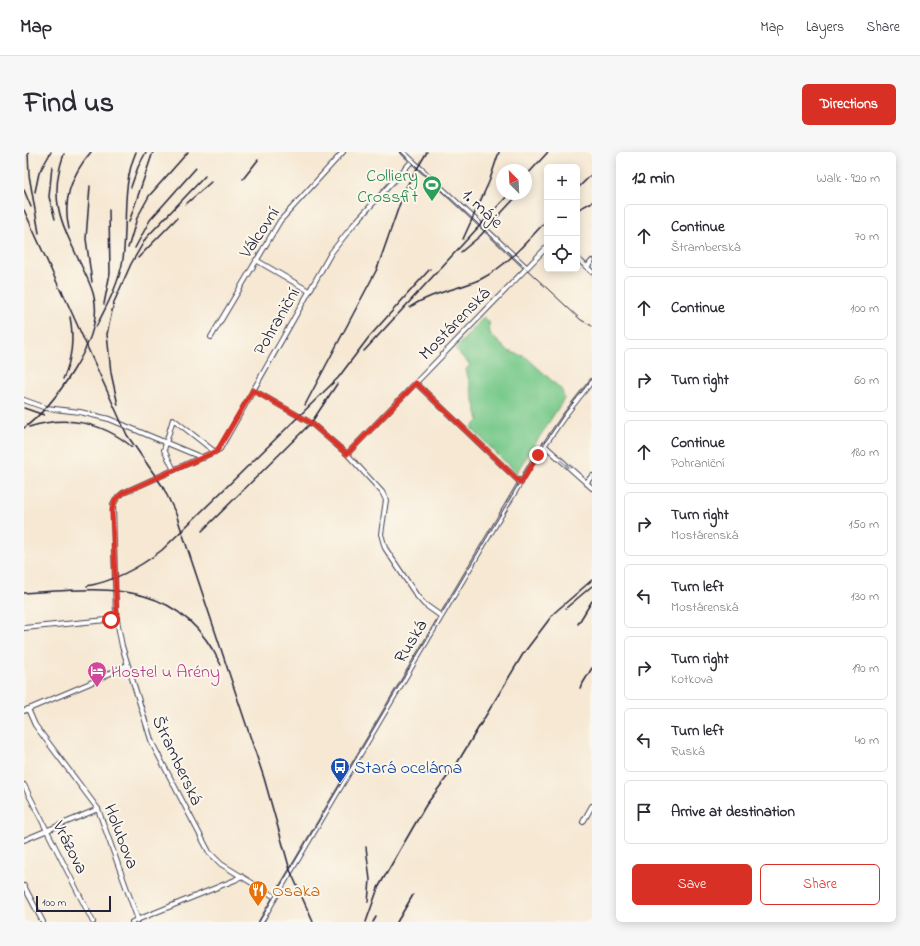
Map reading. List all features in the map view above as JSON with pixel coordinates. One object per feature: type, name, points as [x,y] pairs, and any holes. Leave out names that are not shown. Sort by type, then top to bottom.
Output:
[{"type":"street","name":"Válcovní","points":[[211,337],[280,221],[343,152]]},
{"type":"street","name":"1. máje","points":[[403,152],[526,268]]},
{"type":"street","name":"Pohraniční","points":[[216,452],[221,447],[309,291],[338,243],[412,160]]},
{"type":"street","name":"Mostárenská","points":[[347,454],[544,250]]},
{"type":"street","points":[[256,260],[309,291]]},
{"type":"street","points":[[580,261],[592,272]]},
{"type":"street","points":[[587,267],[592,261]]},
{"type":"street","name":"Ruská","points":[[261,922],[441,616],[544,445],[592,381]]},
{"type":"street","points":[[416,383],[521,483]]},
{"type":"street","points":[[253,390],[311,423],[347,454],[382,492],[386,500],[381,534],[385,548],[417,596],[424,604],[441,616]]},
{"type":"street","points":[[24,400],[46,408],[80,412],[109,419],[203,458]]},
{"type":"street","points":[[172,419],[216,452],[174,470],[164,450],[172,419]]},
{"type":"street","points":[[544,445],[592,488]]},
{"type":"street","name":"Štramberská","points":[[174,470],[121,494],[113,503],[114,574],[117,619],[127,665],[152,743],[204,845],[217,861],[275,897]]},
{"type":"street","points":[[586,483],[592,476]]},
{"type":"street","points":[[24,628],[117,619]]},
{"type":"street","points":[[26,710],[88,684],[127,665]]},
{"type":"street","name":"Holubova","points":[[26,710],[35,725],[98,809],[138,920]]},
{"type":"street","name":"Vrázova","points":[[24,785],[93,922]]},
{"type":"street","points":[[583,822],[592,806]]},
{"type":"street","points":[[24,840],[98,809]]},
{"type":"street","points":[[132,922],[235,880],[241,876]]},
{"type":"street","points":[[24,886],[43,922]]},
{"type":"green space","points":[[484,317],[489,322],[490,334],[508,351],[526,357],[562,390],[564,399],[516,473],[471,428],[479,420],[466,369],[470,365],[455,349]]},
{"type":"tram line","points":[[401,152],[581,320],[592,326]]},
{"type":"tram line","points":[[259,922],[531,463],[565,413],[592,379]]},
{"type":"railway","points":[[28,152],[29,175],[39,233]]},
{"type":"railway","points":[[35,192],[39,173],[51,152]]},
{"type":"railway","points":[[69,229],[67,208],[70,188],[84,160],[91,152]]},
{"type":"railway","points":[[96,327],[119,277],[123,259],[128,178],[136,152]]},
{"type":"railway","points":[[131,187],[138,167],[146,152]]},
{"type":"railway","points":[[129,222],[153,152]]},
{"type":"railway","points":[[128,248],[137,218],[149,196],[188,152]]},
{"type":"railway","points":[[305,405],[377,269],[405,189],[427,152]]},
{"type":"railway","points":[[463,239],[489,182],[499,152]]},
{"type":"railway","points":[[532,169],[548,152]]},
{"type":"railway","points":[[24,428],[38,416],[63,387],[83,354],[91,336],[95,317],[94,297],[92,290],[69,240],[57,200],[59,171],[64,154]]},
{"type":"railway","points":[[243,179],[258,160]]},
{"type":"railway","points":[[52,166],[49,197],[55,219]]},
{"type":"railway","points":[[135,248],[150,220],[196,168]]},
{"type":"railway","points":[[580,186],[592,174]]},
{"type":"railway","points":[[118,405],[111,373],[107,334],[114,302],[131,264],[146,238],[205,176]]},
{"type":"railway","points":[[186,204],[211,182]]},
{"type":"railway","points":[[90,186],[86,239],[92,282]]},
{"type":"railway","points":[[24,190],[31,207]]},
{"type":"railway","points":[[364,351],[503,200]]},
{"type":"railway","points":[[461,252],[480,236],[513,200]]},
{"type":"railway","points":[[580,208],[592,202]]},
{"type":"railway","points":[[24,210],[63,296]]},
{"type":"railway","points":[[104,304],[110,273],[109,210]]},
{"type":"railway","points":[[138,258],[177,218]]},
{"type":"railway","points":[[410,307],[436,294],[472,283],[490,274],[508,260],[544,223]]},
{"type":"railway","points":[[87,586],[117,577],[145,562],[162,550],[338,378],[369,337],[430,269]]},
{"type":"railway","points":[[62,291],[127,435],[163,487],[176,514],[264,778],[290,870],[313,922]]},
{"type":"railway","points":[[63,379],[71,348],[72,333],[70,317]]},
{"type":"railway","points":[[202,531],[311,423],[337,384]]},
{"type":"railway","points":[[24,408],[44,415]]},
{"type":"railway","points":[[29,427],[43,423],[70,421],[84,423],[109,432],[121,438],[132,447]]},
{"type":"railway","points":[[366,922],[378,888],[426,805],[456,765],[523,654],[554,613],[592,580]]},
{"type":"railway","points":[[566,608],[592,586]]},
{"type":"railway","points":[[24,593],[111,590],[137,594],[162,602],[184,616],[204,636],[221,665]]},
{"type":"railway","points":[[578,624],[592,601]]},
{"type":"railway","points":[[580,688],[592,668]]},
{"type":"railway","points":[[366,847],[370,880],[368,902]]},
{"type":"railway","points":[[397,922],[413,895]]},
{"type":"railway","points":[[373,922],[376,917]]},
{"type":"place","name":"Colliery Crossfit","points":[[432,202]]},
{"type":"place","name":"Hostel u Arény","points":[[97,688]]},
{"type":"place","name":"Stará ocelárna","points":[[340,784]]},
{"type":"place","name":"Osaka","points":[[258,907]]},
{"type":"route","points":[[111,620],[117,619],[112,511],[115,500],[123,493],[220,449],[253,390],[298,414],[311,423],[347,454],[416,383],[521,483],[538,455]]}]
